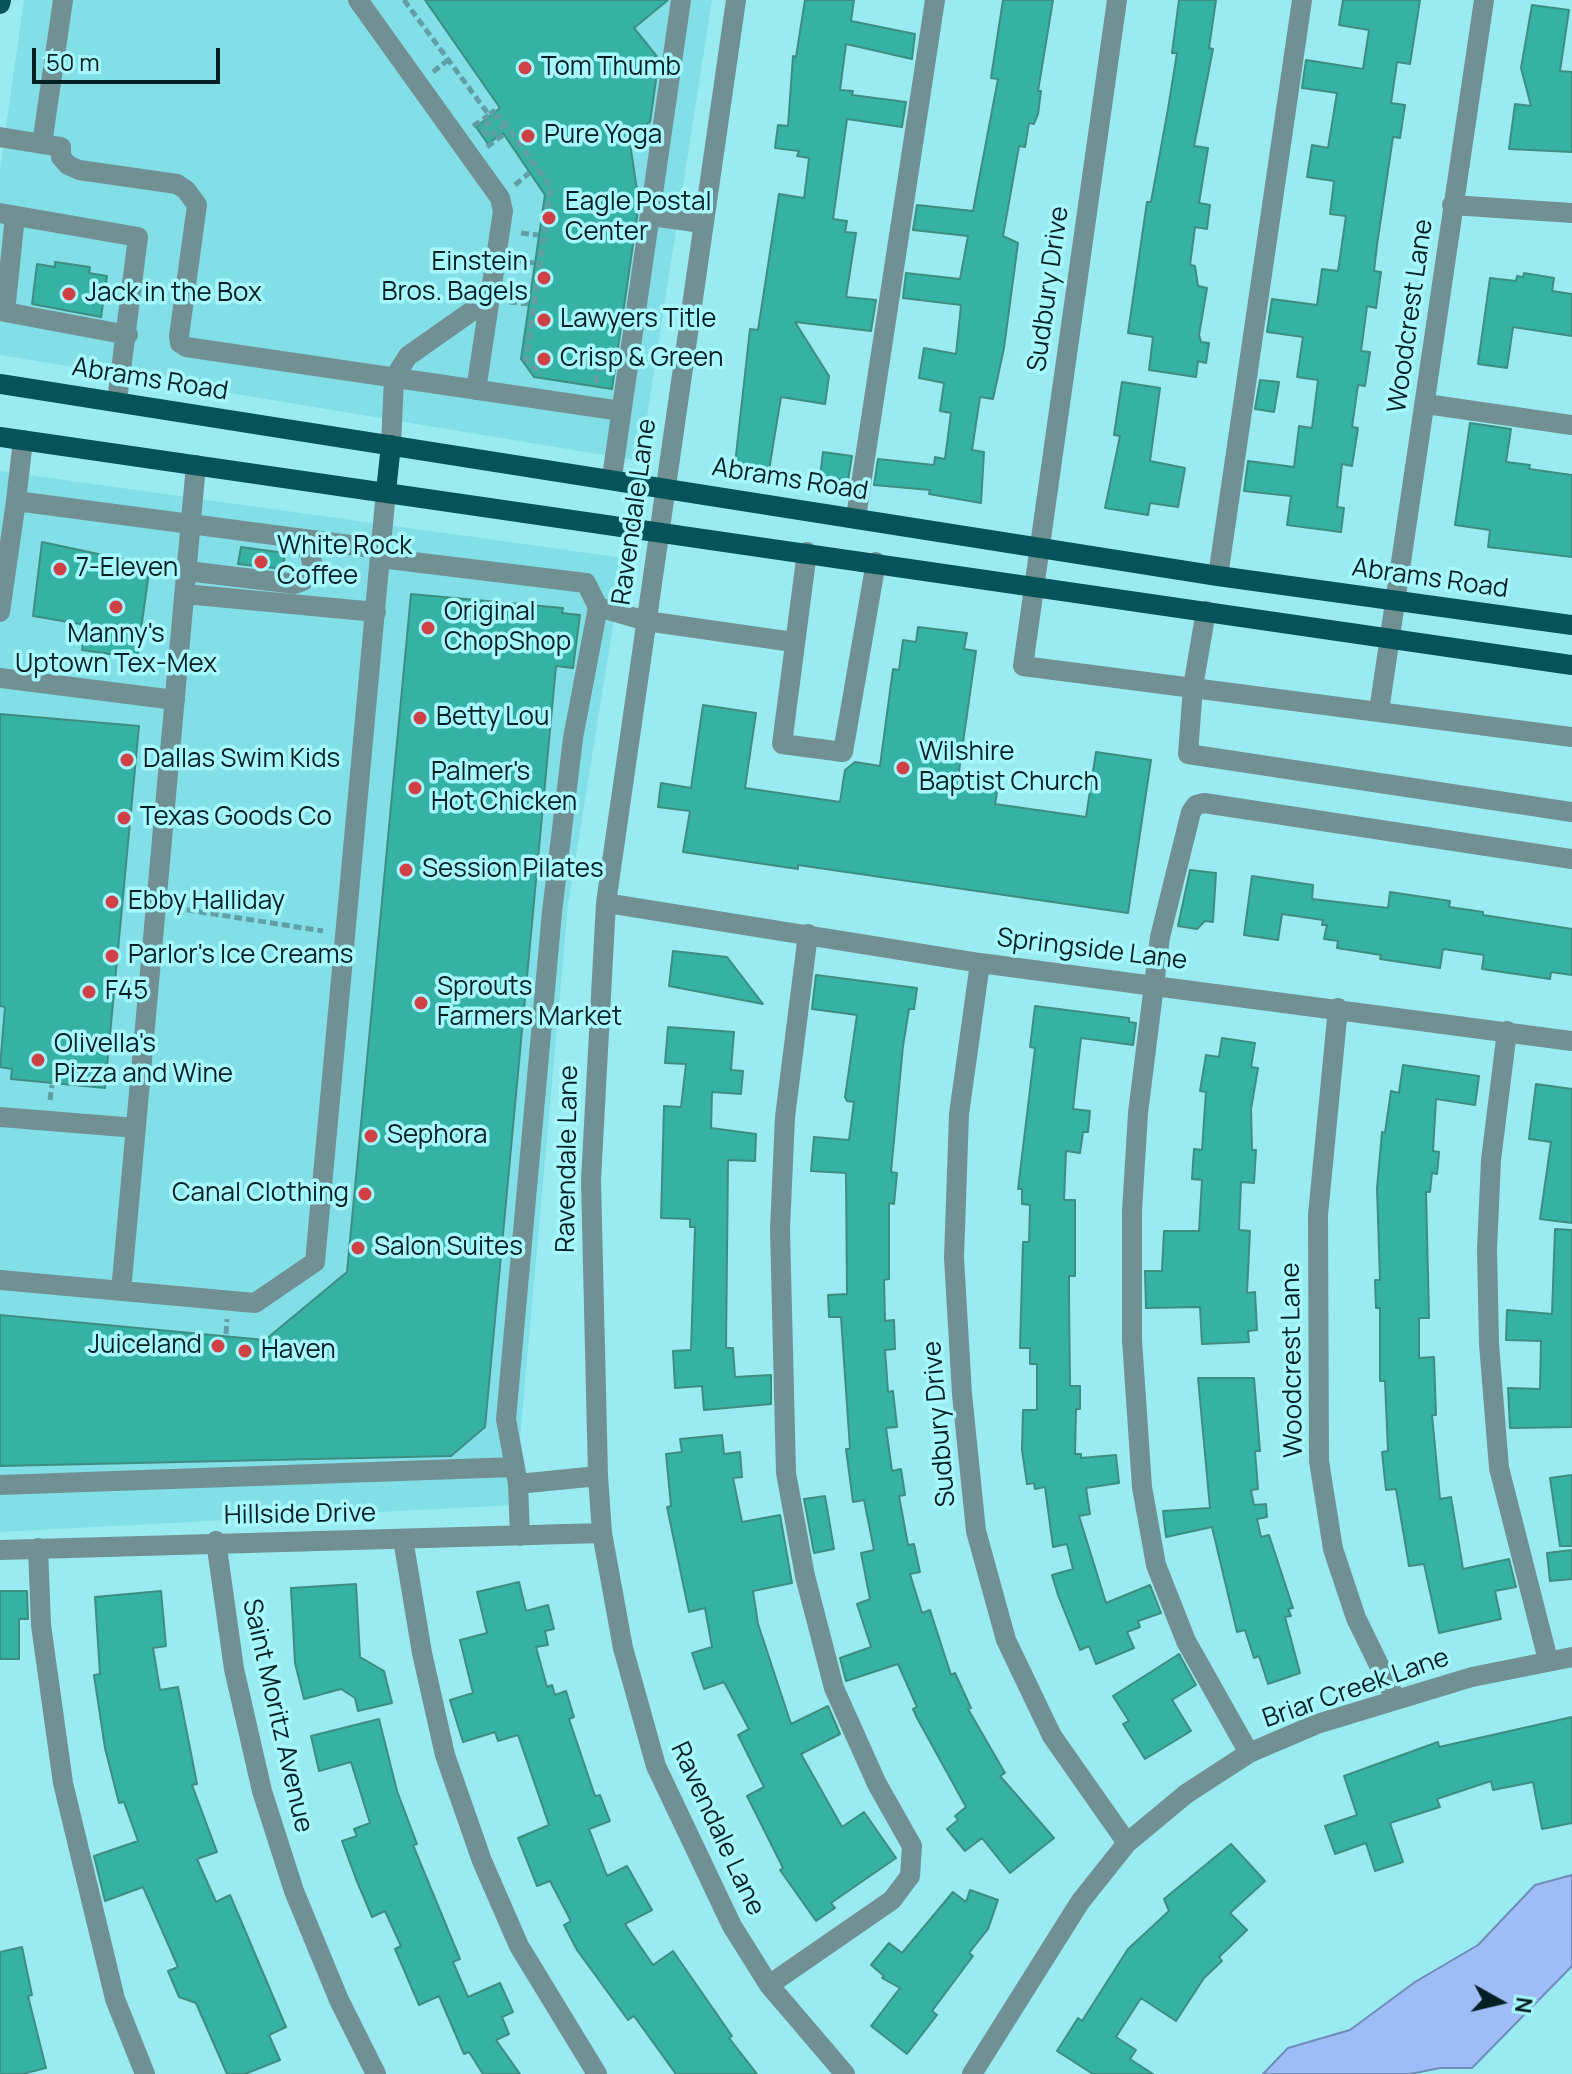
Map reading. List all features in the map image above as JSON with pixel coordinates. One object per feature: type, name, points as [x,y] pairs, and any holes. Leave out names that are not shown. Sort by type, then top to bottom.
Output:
[{"type":"main road","name":"Abrams Road","points":[[0,384],[612,477],[1218,576],[1572,625]]},
{"type":"main road","points":[[0,437],[658,530],[1572,665]]},
{"type":"main road","points":[[386,491],[391,445]]},
{"type":"street","points":[[42,144],[63,0]]},
{"type":"street","points":[[358,0],[500,198],[503,211],[476,390]]},
{"type":"street","points":[[612,477],[681,0]]},
{"type":"street","name":"Ravendale Lane","points":[[736,0],[606,903],[591,1180],[598,1476],[602,1533],[623,1648],[656,1766],[718,1900],[769,1985],[845,2074]]},
{"type":"street","points":[[856,517],[935,0]]},
{"type":"street","name":"Sudbury Drive","points":[[1117,0],[1023,666],[1193,687]]},
{"type":"street","points":[[1218,576],[1302,0]]},
{"type":"street","name":"Woodcrest Lane","points":[[1379,711],[1484,0]]},
{"type":"street","points":[[0,137],[61,147],[61,157],[79,170],[177,184],[192,197],[197,205],[180,343],[621,411]]},
{"type":"street","points":[[1452,205],[1572,213]]},
{"type":"street","points":[[117,401],[128,335],[138,237],[8,215],[5,312],[128,335]]},
{"type":"street","points":[[651,216],[702,223]]},
{"type":"street","points":[[391,445],[394,378],[408,356],[489,299]]},
{"type":"street","points":[[1426,404],[1572,425]]},
{"type":"street","points":[[1,605],[10,498],[23,440]]},
{"type":"street","points":[[121,1291],[196,465]]},
{"type":"street","points":[[0,1280],[255,1303],[315,1262],[386,491]]},
{"type":"street","points":[[10,498],[586,583],[598,607],[573,738],[552,912],[506,1419],[517,1476],[520,1536]]},
{"type":"street","points":[[187,571],[295,584],[309,575],[313,561],[296,538]]},
{"type":"street","points":[[807,552],[782,744],[843,752],[876,562]]},
{"type":"street","points":[[185,594],[376,612]]},
{"type":"street","points":[[598,607],[646,621],[793,642]]},
{"type":"street","points":[[1206,611],[1193,687],[1188,754],[1572,812]]},
{"type":"street","points":[[0,678],[175,700]]},
{"type":"street","points":[[1193,687],[1572,737]]},
{"type":"street","points":[[1249,1753],[1181,1628],[1156,1565],[1142,1487],[1132,1340],[1132,1211],[1138,1113],[1160,937],[1196,805],[1204,803],[1572,859]]},
{"type":"street","name":"Springside Lane","points":[[606,903],[980,963],[1572,1041]]},
{"type":"street","points":[[769,1985],[892,1900],[910,1876],[912,1846],[877,1784],[830,1677],[805,1576],[786,1473],[780,1229],[785,1117],[808,934]]},
{"type":"street","name":"Sudbury Drive","points":[[980,963],[959,1114],[954,1258],[962,1394],[976,1531],[1006,1640],[1052,1736],[1127,1843]]},
{"type":"street","name":"Woodcrest Lane","points":[[1338,1008],[1318,1215],[1319,1461],[1333,1549],[1356,1618],[1395,1698]]},
{"type":"street","points":[[1507,1031],[1491,1160],[1487,1250],[1489,1344],[1499,1468],[1548,1660]]},
{"type":"street","points":[[0,1117],[136,1128]]},
{"type":"street","points":[[0,1485],[598,1476]]},
{"type":"street","name":"Hillside Drive","points":[[0,1550],[216,1541],[602,1533]]},
{"type":"street","points":[[403,1539],[422,1653],[445,1755],[477,1848],[519,1946],[597,2074]]},
{"type":"street","name":"Saint Moritz Avenue","points":[[216,1541],[234,1669],[262,1791],[294,1891],[339,2000],[376,2074]]},
{"type":"street","points":[[38,1548],[41,1625],[63,1783],[115,1999],[145,2074]]},
{"type":"street","name":"Briar Creek Lane","points":[[972,2074],[1080,1902],[1127,1843],[1186,1794],[1249,1753],[1317,1724],[1395,1698],[1548,1660],[1572,1657]]},
{"type":"path","points":[[404,0],[489,115]]},
{"type":"path","points":[[495,110],[473,126],[487,147],[503,135]]},
{"type":"path","points":[[506,124],[488,137],[482,128],[499,116],[506,124],[551,188],[526,359],[538,374],[552,376]]},
{"type":"path","points":[[582,380],[610,384]]},
{"type":"path","points":[[169,907],[332,932]]},
{"type":"shaded area","points":[[24,0],[712,0],[640,461],[0,355],[0,169]]},
{"type":"shaded area","points":[[0,471],[624,558],[568,905],[514,1505],[0,1532]]},
{"type":"shaded area","points":[[1572,1875],[1572,1966],[1472,2068],[1440,2068],[1410,2074],[1263,2074],[1288,2048],[1350,2030],[1415,1982],[1478,1945],[1535,1885]]},
{"type":"building","points":[[425,0],[668,0],[634,28],[659,59],[650,122],[629,137],[639,203],[612,389],[534,377],[521,359],[545,195],[503,133],[488,144],[476,127],[500,108]]},
{"type":"building","points":[[805,0],[854,0],[851,21],[915,34],[912,59],[846,44],[840,90],[853,91],[852,95],[906,102],[902,127],[847,119],[833,219],[847,221],[845,232],[856,233],[846,297],[876,300],[871,331],[795,322],[829,376],[825,404],[781,397],[769,470],[735,464],[750,329],[758,330],[779,194],[804,198],[809,158],[797,156],[799,151],[775,148],[778,125],[788,126],[793,56],[796,57]]},
{"type":"building","points":[[1003,0],[1053,0],[1038,91],[1041,91],[1038,114],[1034,124],[1029,123],[1025,147],[1019,146],[1003,236],[1018,243],[1004,348],[993,399],[980,397],[972,450],[984,452],[981,503],[929,494],[930,490],[874,485],[878,459],[934,465],[935,457],[945,459],[951,413],[940,411],[944,383],[919,378],[924,348],[956,354],[961,305],[903,298],[906,273],[960,279],[968,236],[913,230],[917,205],[973,211],[998,79],[991,78]]},
{"type":"building","points":[[1179,0],[1216,0],[1209,48],[1213,49],[1194,146],[1208,148],[1199,203],[1210,205],[1207,229],[1195,227],[1190,265],[1195,266],[1198,286],[1207,288],[1199,335],[1201,342],[1209,343],[1206,363],[1198,361],[1196,377],[1149,370],[1153,337],[1128,333],[1147,202],[1151,202],[1177,53],[1172,53]]},
{"type":"building","points":[[1343,0],[1420,0],[1410,64],[1397,62],[1391,103],[1405,105],[1400,138],[1393,137],[1377,245],[1374,271],[1381,272],[1376,308],[1367,306],[1361,351],[1370,352],[1365,386],[1358,385],[1352,427],[1358,428],[1352,466],[1342,464],[1337,507],[1344,508],[1341,532],[1287,525],[1291,496],[1244,491],[1248,461],[1294,467],[1299,426],[1312,428],[1318,380],[1297,377],[1303,337],[1267,332],[1272,299],[1317,305],[1322,269],[1338,271],[1346,216],[1330,214],[1334,181],[1307,177],[1312,145],[1328,148],[1337,93],[1302,88],[1306,60],[1363,69],[1369,30],[1339,25]]},
{"type":"building","points":[[1532,5],[1569,10],[1560,71],[1572,72],[1572,152],[1509,149],[1515,104],[1531,106],[1521,68]]},
{"type":"building","name":"Jack in the Box","points":[[55,262],[90,267],[89,273],[107,276],[101,317],[32,304],[37,264],[55,267]]},
{"type":"building","points":[[1524,273],[1554,278],[1552,291],[1572,294],[1572,336],[1513,327],[1507,368],[1478,364],[1490,278],[1516,281],[1517,276],[1523,277]]},
{"type":"building","points":[[1260,380],[1279,382],[1274,412],[1255,409]]},
{"type":"building","points":[[1122,382],[1160,388],[1150,461],[1185,468],[1178,507],[1150,503],[1148,515],[1105,508],[1120,436],[1114,435]]},
{"type":"building","points":[[1470,423],[1511,429],[1506,462],[1530,465],[1529,469],[1572,475],[1572,557],[1488,547],[1490,530],[1455,525]]},
{"type":"building","points":[[823,452],[852,456],[848,481],[820,477]]},
{"type":"building","points":[[42,542],[150,565],[137,658],[82,650],[86,625],[33,616]]},
{"type":"building","name":"White Rock Coffee","points":[[241,547],[285,553],[283,569],[238,564]]},
{"type":"building","points":[[411,594],[563,608],[562,613],[580,615],[573,668],[556,666],[485,1427],[451,1456],[0,1466],[0,1315],[265,1340],[347,1272]]},
{"type":"building","name":"Wilshire Baptist Church","points":[[918,627],[967,633],[964,649],[976,651],[958,778],[990,782],[997,792],[995,804],[1086,817],[1096,752],[1151,760],[1128,913],[798,865],[798,869],[683,852],[690,811],[658,807],[661,783],[691,788],[703,705],[756,713],[745,788],[840,802],[845,770],[855,762],[880,766],[893,669],[899,670],[903,640],[916,642]]},
{"type":"building","points":[[0,714],[139,726],[105,1088],[11,1079],[12,1069],[0,1067],[5,1007],[0,1006]]},
{"type":"building","points":[[1190,870],[1216,873],[1213,922],[1205,921],[1197,929],[1178,926]]},
{"type":"building","points":[[1252,876],[1313,885],[1312,899],[1388,908],[1390,892],[1450,901],[1449,907],[1483,912],[1483,915],[1572,929],[1572,975],[1551,972],[1550,979],[1482,969],[1484,955],[1443,949],[1440,968],[1380,959],[1381,955],[1337,948],[1338,941],[1324,939],[1327,925],[1322,925],[1323,920],[1282,914],[1278,940],[1244,935]]},
{"type":"building","points":[[673,951],[727,957],[763,1004],[669,986]]},
{"type":"building","points":[[816,975],[917,988],[914,1009],[909,1009],[903,1046],[891,1172],[897,1173],[894,1204],[889,1203],[889,1279],[884,1280],[885,1321],[894,1320],[895,1349],[885,1350],[888,1392],[893,1391],[897,1427],[886,1428],[892,1471],[901,1469],[905,1495],[899,1496],[908,1545],[914,1544],[920,1572],[910,1574],[922,1613],[930,1610],[951,1675],[955,1673],[971,1708],[968,1709],[1005,1773],[1000,1776],[1054,1838],[1010,1873],[982,1838],[965,1851],[947,1829],[958,1820],[955,1816],[966,1807],[917,1718],[913,1709],[917,1707],[898,1664],[846,1681],[840,1658],[871,1647],[857,1604],[870,1599],[861,1553],[874,1550],[864,1500],[853,1502],[846,1449],[850,1449],[841,1317],[829,1317],[828,1295],[847,1294],[846,1173],[811,1171],[814,1137],[849,1140],[854,1102],[847,1101],[845,1097],[857,1015],[812,1009]]},
{"type":"building","points":[[1035,1006],[1129,1018],[1129,1022],[1136,1023],[1133,1045],[1081,1038],[1073,1109],[1090,1111],[1088,1132],[1083,1132],[1080,1153],[1066,1151],[1064,1200],[1075,1200],[1075,1276],[1069,1276],[1069,1295],[1070,1386],[1080,1386],[1075,1454],[1081,1454],[1081,1458],[1116,1455],[1119,1483],[1086,1488],[1090,1514],[1079,1516],[1106,1603],[1150,1585],[1161,1613],[1138,1621],[1140,1627],[1127,1632],[1134,1648],[1096,1664],[1089,1646],[1080,1650],[1058,1595],[1052,1575],[1073,1569],[1067,1544],[1053,1547],[1045,1487],[1035,1489],[1034,1483],[1027,1484],[1022,1450],[1023,1410],[1037,1410],[1037,1364],[1030,1364],[1030,1348],[1020,1348],[1023,1242],[1029,1242],[1030,1205],[1022,1204],[1022,1189],[1018,1189],[1035,1048],[1030,1047]]},
{"type":"building","points":[[668,1027],[734,1032],[731,1070],[743,1071],[741,1094],[712,1092],[711,1128],[756,1134],[755,1161],[728,1160],[726,1348],[733,1348],[735,1377],[771,1375],[771,1404],[704,1410],[702,1386],[675,1388],[673,1351],[691,1350],[695,1227],[690,1227],[690,1219],[661,1218],[664,1106],[681,1107],[686,1064],[665,1063]]},
{"type":"building","points":[[1222,1038],[1255,1043],[1251,1067],[1258,1068],[1251,1109],[1252,1150],[1256,1150],[1254,1183],[1241,1182],[1239,1230],[1250,1231],[1247,1293],[1255,1292],[1257,1330],[1248,1331],[1249,1342],[1202,1344],[1200,1307],[1146,1308],[1145,1271],[1162,1271],[1164,1231],[1199,1231],[1202,1180],[1192,1179],[1194,1149],[1202,1150],[1206,1092],[1200,1091],[1206,1055],[1219,1057]]},
{"type":"building","points":[[1403,1065],[1479,1076],[1475,1105],[1436,1099],[1433,1151],[1439,1152],[1437,1174],[1432,1173],[1430,1192],[1426,1192],[1429,1318],[1419,1318],[1419,1358],[1434,1357],[1436,1415],[1432,1415],[1440,1499],[1451,1497],[1463,1569],[1509,1559],[1516,1587],[1495,1591],[1501,1619],[1439,1633],[1424,1564],[1409,1566],[1396,1489],[1386,1490],[1382,1452],[1388,1451],[1385,1381],[1380,1381],[1380,1308],[1376,1308],[1375,1280],[1380,1280],[1377,1188],[1382,1132],[1385,1133],[1391,1091],[1399,1093]]},
{"type":"building","points":[[1536,1084],[1572,1089],[1572,1223],[1540,1219],[1551,1142],[1529,1139]]},
{"type":"building","points":[[1555,1229],[1572,1230],[1572,1427],[1510,1428],[1508,1388],[1540,1389],[1541,1341],[1506,1340],[1507,1310],[1552,1314]]},
{"type":"building","points":[[1198,1378],[1254,1378],[1260,1451],[1255,1451],[1258,1489],[1251,1490],[1254,1505],[1266,1504],[1267,1517],[1257,1519],[1261,1537],[1269,1535],[1293,1608],[1288,1609],[1291,1616],[1285,1617],[1300,1673],[1268,1684],[1259,1656],[1254,1658],[1245,1630],[1237,1632],[1212,1527],[1166,1537],[1163,1511],[1210,1508]]},
{"type":"building","points":[[722,1435],[724,1454],[740,1452],[742,1477],[733,1478],[742,1522],[780,1515],[792,1583],[753,1591],[758,1624],[791,1724],[828,1706],[840,1734],[801,1754],[842,1827],[864,1812],[896,1858],[831,1903],[835,1908],[816,1921],[780,1870],[783,1868],[747,1796],[764,1787],[738,1735],[749,1729],[724,1682],[704,1689],[692,1653],[712,1647],[705,1608],[689,1612],[667,1507],[671,1506],[666,1454],[682,1452],[680,1439]]},
{"type":"building","points":[[1572,1475],[1572,1546],[1560,1546],[1550,1478]]},
{"type":"building","points":[[825,1496],[834,1549],[814,1553],[804,1499]]},
{"type":"building","points":[[1572,1550],[1572,1579],[1550,1581],[1547,1553]]},
{"type":"building","points":[[519,1582],[526,1611],[548,1605],[554,1629],[545,1631],[548,1645],[536,1647],[547,1687],[552,1685],[555,1695],[566,1691],[574,1717],[569,1719],[595,1796],[600,1795],[610,1821],[589,1829],[607,1876],[627,1866],[652,1910],[625,1924],[653,1965],[673,1951],[732,2036],[729,2038],[757,2074],[676,2074],[634,2016],[628,2020],[577,1950],[564,1925],[571,1921],[550,1881],[537,1886],[518,1838],[549,1825],[518,1735],[498,1741],[495,1732],[463,1742],[450,1700],[473,1693],[460,1640],[487,1633],[477,1592]]},
{"type":"building","points":[[356,1584],[360,1657],[384,1671],[392,1703],[358,1711],[355,1698],[341,1689],[304,1699],[295,1663],[291,1588]]},
{"type":"building","points":[[0,1591],[27,1591],[28,1619],[19,1619],[19,1659],[0,1659]]},
{"type":"building","points":[[161,1591],[166,1646],[153,1648],[160,1690],[178,1687],[197,1784],[192,1785],[217,1852],[197,1859],[216,1902],[230,1895],[286,2027],[269,2035],[280,2060],[245,2074],[227,2074],[196,2003],[179,1997],[168,1971],[178,1967],[143,1887],[105,1901],[94,1856],[138,1841],[124,1802],[119,1803],[105,1748],[94,1675],[100,1674],[95,1597]]},
{"type":"building","points":[[1179,1654],[1196,1685],[1172,1700],[1191,1731],[1145,1759],[1123,1724],[1129,1721],[1113,1696]]},
{"type":"building","points":[[1572,1717],[1572,1823],[1542,1829],[1533,1782],[1493,1790],[1491,1781],[1437,1799],[1440,1807],[1390,1823],[1403,1862],[1375,1871],[1366,1843],[1335,1854],[1325,1826],[1357,1815],[1344,1776],[1438,1742],[1439,1747]]},
{"type":"building","points":[[379,1719],[397,1791],[417,1844],[413,1845],[460,1959],[453,1962],[468,1997],[500,1983],[513,2012],[502,2017],[509,2034],[496,2040],[520,2074],[483,2074],[469,2052],[464,2054],[439,1996],[419,2005],[395,1949],[401,1946],[385,1911],[372,1917],[356,1879],[342,1841],[357,1836],[354,1829],[370,1823],[351,1762],[319,1771],[311,1736]]},
{"type":"building","points":[[1231,1844],[1265,1881],[1230,1913],[1247,1930],[1219,1957],[1222,1961],[1204,1978],[1176,2021],[1141,1998],[1116,2037],[1136,2050],[1130,2059],[1153,2074],[1093,2074],[1057,2051],[1078,2018],[1082,2021],[1128,1949],[1169,1911],[1164,1899]]},
{"type":"building","points":[[970,1890],[998,1900],[988,1929],[969,1953],[973,1956],[932,2011],[937,2015],[907,2054],[871,2026],[900,1988],[882,1978],[884,1976],[871,1965],[889,1943],[902,1953],[953,1892],[966,1902]]},
{"type":"building","points":[[22,1947],[32,1995],[28,1996],[46,2068],[22,2074],[0,2074],[0,1952]]},
{"type":"place","name":"Tom Thumb","points":[[525,68]]},
{"type":"place","name":"Pure Yoga","points":[[528,136]]},
{"type":"place","name":"Eagle Postal Center","points":[[549,218]]},
{"type":"place","name":"Einstein Bros. Bagels","points":[[544,278]]},
{"type":"place","name":"Jack in the Box","points":[[69,294]]},
{"type":"place","name":"Lawyers Title","points":[[544,320]]},
{"type":"place","name":"Crisp & Green","points":[[544,359]]},
{"type":"place","name":"White Rock Coffee","points":[[261,562]]},
{"type":"place","name":"7-Eleven","points":[[60,569]]},
{"type":"place","name":"Manny's Uptown Tex-Mex","points":[[116,607]]},
{"type":"place","name":"Original ChopShop","points":[[428,628]]},
{"type":"place","name":"Betty Lou","points":[[420,718]]},
{"type":"place","name":"Dallas Swim Kids","points":[[127,760]]},
{"type":"place","name":"Wilshire Baptist Church","points":[[903,768]]},
{"type":"place","name":"Palmer's Hot Chicken","points":[[415,788]]},
{"type":"place","name":"Texas Goods Co","points":[[124,818]]},
{"type":"place","name":"Session Pilates","points":[[406,870]]},
{"type":"place","name":"Ebby Halliday","points":[[112,902]]},
{"type":"place","name":"Parlor's Ice Creams","points":[[112,956]]},
{"type":"place","name":"F45","points":[[89,992]]},
{"type":"place","name":"Sprouts Farmers Market","points":[[421,1003]]},
{"type":"place","name":"Olivella's Pizza and Wine","points":[[38,1060]]},
{"type":"place","name":"Sephora","points":[[371,1136]]},
{"type":"place","name":"Canal Clothing","points":[[365,1194]]},
{"type":"place","name":"Salon Suites","points":[[358,1248]]},
{"type":"place","name":"Juiceland","points":[[218,1346]]},
{"type":"place","name":"Haven","points":[[245,1351]]}]
